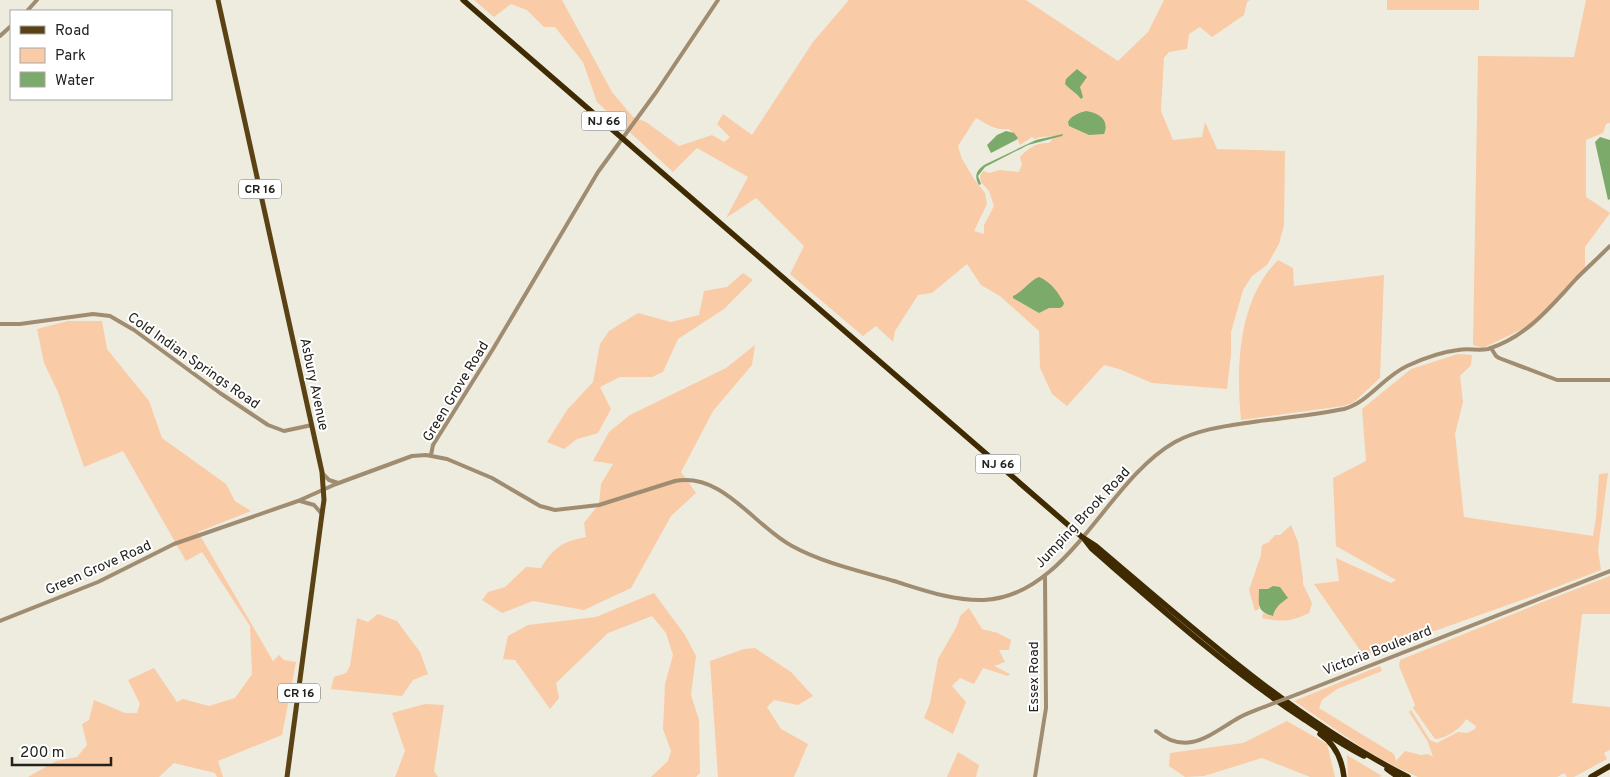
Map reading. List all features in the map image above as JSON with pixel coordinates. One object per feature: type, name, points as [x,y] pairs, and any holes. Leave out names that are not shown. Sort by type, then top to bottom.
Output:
[{"type":"highway","name":"NJ 66","points":[[463,0],[1082,537],[1096,546],[1242,669],[1373,761]]},
{"type":"highway","name":"NJ 66","points":[[1082,537],[1092,549],[1186,631],[1267,694],[1318,729],[1398,777]]},
{"type":"highway","points":[[1267,694],[1284,709],[1329,741],[1339,756],[1344,777]]},
{"type":"highway","points":[[1357,748],[1408,777]]},
{"type":"highway","points":[[1591,777],[1610,766]]},
{"type":"main road","name":"Asbury Avenue","points":[[218,0],[322,473],[322,514],[287,777]]},
{"type":"street","points":[[28,10],[37,0]]},
{"type":"street","name":"Green Grove Road","points":[[0,620],[98,582],[174,544],[298,501],[338,483],[407,457],[431,455],[434,445],[494,349],[579,203],[718,0]]},
{"type":"street","points":[[0,36],[10,27]]},
{"type":"street","name":"Jumping Brook Road","points":[[431,455],[488,476],[536,504],[555,510],[599,505],[675,481],[702,482],[724,494],[782,540],[803,552],[854,570],[940,594],[977,600],[1010,596],[1045,576],[1059,563],[1136,475],[1177,442],[1214,428],[1344,410],[1363,400],[1384,381],[1411,364],[1458,350],[1485,350],[1491,348],[1518,334],[1538,320],[1610,246]]},
{"type":"street","name":"Cold Indian Springs Road","points":[[0,324],[20,324],[93,314],[110,316],[134,330],[220,393],[268,425],[282,431],[312,425]]},
{"type":"street","points":[[1491,348],[1499,358],[1558,380],[1610,380]]},
{"type":"street","points":[[322,473],[329,480],[338,483]]},
{"type":"street","points":[[298,501],[314,505],[322,514]]},
{"type":"street","name":"Victoria Boulevard","points":[[1156,731],[1173,741],[1183,743],[1194,742],[1208,737],[1242,716],[1610,571]]},
{"type":"street","name":"Essex Road","points":[[1036,777],[1046,708],[1045,576]]},
{"type":"green space","points":[[474,0],[562,0],[612,92],[633,117],[646,122],[679,146],[712,135],[724,142],[730,137],[717,124],[723,114],[752,135],[813,42],[849,0],[1026,0],[1118,61],[1148,32],[1164,0],[1250,0],[1247,2],[1244,15],[1212,37],[1200,27],[1189,34],[1187,49],[1169,52],[1164,58],[1161,111],[1173,140],[1202,137],[1205,122],[1217,149],[1285,151],[1284,225],[1279,244],[1267,265],[1252,276],[1243,290],[1231,332],[1231,354],[1227,389],[1152,383],[1119,369],[1104,365],[1067,406],[1052,394],[1040,368],[1039,331],[1000,296],[981,285],[967,264],[932,293],[918,295],[895,331],[893,342],[876,326],[863,336],[790,274],[804,246],[756,198],[726,218],[748,177],[697,148],[673,172],[597,102],[583,62],[555,27],[544,27],[527,10],[511,4],[494,17]],"holes":[[[976,118],[996,128],[1009,129],[1020,145],[1032,137],[1035,139],[1055,136],[1049,143],[1037,145],[1023,154],[1020,157],[1022,164],[1019,172],[1000,170],[989,173],[983,171],[980,176],[981,182],[989,191],[994,206],[984,225],[984,234],[974,231],[987,204],[985,193],[962,159],[958,146]]]},
{"type":"green space","points":[[1387,0],[1479,0],[1479,10],[1387,10]]},
{"type":"green space","points":[[1586,0],[1610,0],[1610,123],[1606,124],[1603,133],[1586,140],[1586,197],[1610,213],[1585,247],[1585,271],[1535,323],[1483,348],[1473,345],[1478,56],[1574,57]]},
{"type":"green space","points":[[1278,260],[1293,268],[1294,286],[1384,275],[1380,378],[1353,403],[1241,420],[1240,357],[1247,314],[1265,276]]},
{"type":"green space","points":[[743,273],[753,280],[724,309],[678,339],[663,372],[652,377],[620,377],[600,387],[611,409],[598,433],[577,439],[564,449],[547,442],[567,410],[593,382],[600,344],[609,331],[638,313],[671,322],[699,315],[704,291],[727,287]]},
{"type":"green space","points":[[68,321],[102,321],[107,349],[149,401],[162,438],[226,484],[235,501],[251,511],[198,532],[273,661],[279,655],[284,660],[296,662],[282,735],[218,761],[223,777],[217,777],[215,773],[174,763],[159,777],[28,777],[56,761],[77,757],[87,745],[82,724],[89,720],[94,700],[125,713],[137,713],[140,704],[128,680],[154,668],[177,702],[183,699],[209,706],[235,698],[252,674],[250,626],[202,552],[186,561],[123,451],[84,467],[58,392],[44,363],[37,329]]},
{"type":"green space","points":[[755,345],[752,365],[713,411],[681,472],[696,493],[671,516],[631,588],[584,610],[533,601],[502,613],[482,600],[488,592],[505,587],[526,567],[541,568],[559,546],[586,537],[584,523],[599,504],[601,484],[613,464],[593,461],[609,432],[630,415],[726,368]]},
{"type":"green space","points":[[1458,354],[1472,355],[1471,365],[1460,376],[1463,402],[1455,434],[1464,517],[1593,536],[1599,474],[1608,473],[1598,550],[1601,570],[1367,655],[1360,650],[1314,584],[1339,581],[1336,558],[1391,583],[1396,580],[1336,546],[1333,478],[1366,461],[1362,409],[1411,369]]},
{"type":"green space","points":[[1291,525],[1298,542],[1303,584],[1312,603],[1309,613],[1286,620],[1262,618],[1263,613],[1273,616],[1274,610],[1282,602],[1268,589],[1259,589],[1259,609],[1255,611],[1249,590],[1261,555],[1262,545],[1269,542],[1275,535],[1280,535]]},
{"type":"green space","points":[[1610,576],[1610,614],[1582,614],[1572,703],[1610,707],[1610,750],[1604,753],[1607,759],[1574,777],[1567,777],[1564,773],[1557,777],[1418,777],[1367,751],[1294,701],[1380,666],[1382,671],[1337,689],[1322,700],[1319,708],[1394,754],[1396,761],[1405,751],[1421,755],[1428,754],[1433,757],[1428,742],[1409,712],[1411,710],[1430,740],[1437,743],[1458,732],[1467,733],[1475,729],[1476,726],[1466,719],[1453,732],[1435,739],[1413,708],[1415,705],[1399,666],[1400,660]]},
{"type":"green space","points":[[654,593],[685,635],[696,656],[691,695],[699,720],[700,773],[696,777],[651,777],[668,761],[671,751],[663,729],[665,684],[673,655],[666,633],[652,616],[608,633],[556,683],[559,698],[550,709],[515,660],[503,659],[508,636],[528,625],[596,617]]},
{"type":"green space","points":[[969,608],[982,629],[998,633],[1011,640],[1009,650],[999,650],[1005,662],[994,666],[1010,674],[1008,676],[983,668],[974,684],[960,678],[952,686],[966,702],[953,734],[924,718],[930,703],[938,659],[957,626],[960,616]]},
{"type":"green space","points":[[378,614],[397,621],[420,652],[428,674],[413,680],[402,696],[331,689],[334,677],[346,673],[350,666],[357,618],[368,622]]},
{"type":"green space","points":[[755,648],[791,672],[813,696],[798,705],[774,700],[767,707],[781,729],[808,744],[794,777],[718,777],[710,661],[744,649]]},
{"type":"green space","points":[[425,704],[444,705],[434,771],[438,777],[395,777],[405,751],[392,713]]},
{"type":"green space","points":[[1287,721],[1327,744],[1335,777],[1310,777],[1262,758],[1204,776],[1185,777],[1169,766],[1170,753],[1243,743]]},
{"type":"green space","points":[[958,752],[979,765],[976,777],[947,777]]},
{"type":"green space","points":[[1347,755],[1382,776],[1348,777]]},
{"type":"water","points":[[1077,69],[1087,77],[1080,87],[1083,97],[1081,99],[1065,84],[1066,79]]},
{"type":"water","points":[[1086,111],[1095,113],[1102,118],[1106,125],[1104,134],[1089,135],[1069,126],[1068,122],[1072,118]]},
{"type":"water","points":[[1006,131],[1014,133],[1018,138],[991,153],[987,145],[997,135]]},
{"type":"water","points":[[1063,134],[1062,136],[1028,145],[985,167],[978,176],[981,184],[979,185],[977,174],[984,165],[1036,140]]},
{"type":"water","points":[[1600,137],[1610,140],[1610,199],[1608,200],[1595,142]]},
{"type":"water","points":[[1039,277],[1054,288],[1064,303],[1063,306],[1060,308],[1049,308],[1039,313],[1013,298],[1013,296]]},
{"type":"water","points":[[1273,586],[1280,587],[1288,598],[1277,608],[1273,616],[1261,609],[1259,589],[1268,589]]}]
